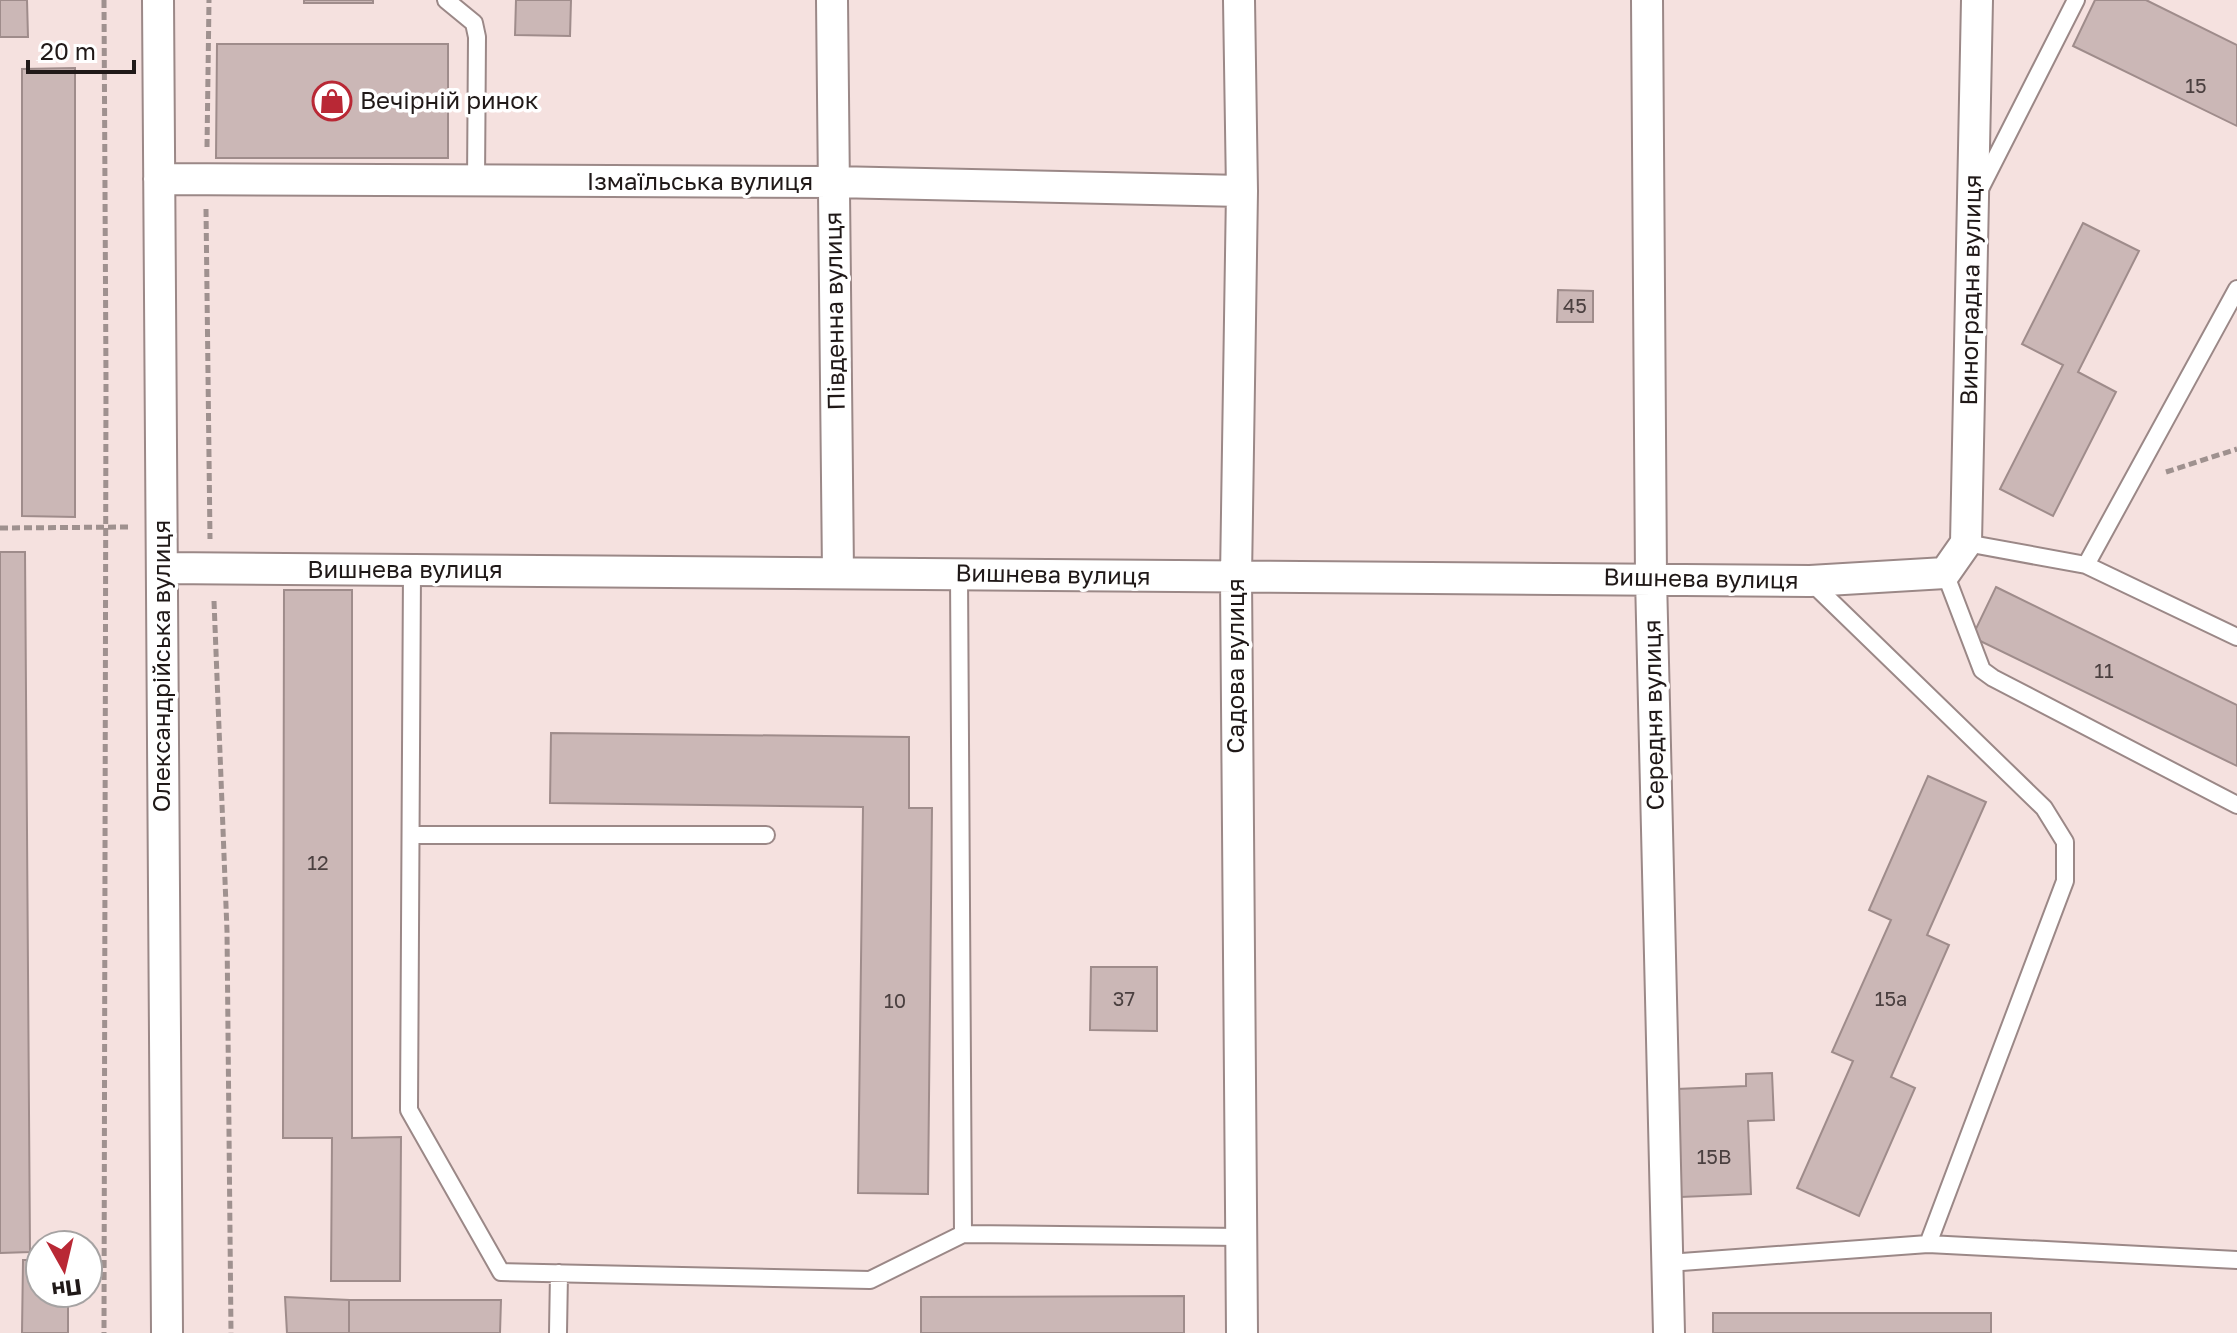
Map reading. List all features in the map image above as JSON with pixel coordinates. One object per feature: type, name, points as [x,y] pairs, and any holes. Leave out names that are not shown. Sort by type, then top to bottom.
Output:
[{"type":"street","name":"Олександрійська вулиця","points":[[158,0],[167,1333]]},
{"type":"street","name":"Південна вулиця","points":[[832,0],[838,573]]},
{"type":"street","name":"Садова вулиця","points":[[1239,0],[1242,191],[1236,577],[1242,1333]]},
{"type":"street","name":"Середня вулиця","points":[[1647,0],[1651,578],[1669,1333]]},
{"type":"street","name":"Виноградна вулиця","points":[[1966,543],[1977,0]]},
{"type":"street","name":"Ізмаїльська вулиця","points":[[159,179],[833,182],[1242,191]]},
{"type":"street","points":[[1945,573],[1966,543]]},
{"type":"street","name":"Вишнева вулиця","points":[[162,568],[1810,581],[1945,573]]},
{"type":"lane","points":[[446,0],[474,23],[477,37],[476,182]]},
{"type":"lane","points":[[1973,205],[2076,0]]},
{"type":"lane","points":[[2086,565],[2237,289]]},
{"type":"lane","points":[[1966,543],[2086,565],[2237,637]]},
{"type":"lane","points":[[412,570],[409,1110],[501,1272],[870,1280],[963,1234],[1241,1237]]},
{"type":"lane","points":[[1945,573],[1982,670],[2237,805]]},
{"type":"lane","points":[[959,575],[963,1234]]},
{"type":"lane","points":[[1810,581],[2044,808],[2065,842],[2065,881],[1928,1244]]},
{"type":"lane","points":[[411,835],[766,835]]},
{"type":"lane","points":[[1668,1263],[1928,1244],[2237,1260]]},
{"type":"lane","points":[[558,1333],[559,1273]]},
{"type":"path","points":[[104,0],[104,1333]]},
{"type":"path","points":[[209,0],[206,179],[210,527],[227,931],[231,1333]]},
{"type":"path","points":[[2130,484],[2237,449]]},
{"type":"path","points":[[0,528],[210,527]]},
{"type":"building","points":[[0,0],[27,0],[28,37],[0,37]]},
{"type":"building","points":[[304,0],[373,0],[373,3],[304,3]]},
{"type":"building","points":[[516,0],[571,0],[570,36],[515,35]]},
{"type":"building","points":[[2095,0],[2146,0],[2237,45],[2237,126],[2073,46]]},
{"type":"building","name":"Вечірній ринок","points":[[217,44],[448,44],[448,158],[216,158]]},
{"type":"building","points":[[75,68],[75,517],[22,516],[22,69]]},
{"type":"building","points":[[2083,223],[2139,251],[2078,372],[2116,392],[2053,516],[2000,489],[2063,365],[2022,344]]},
{"type":"building","points":[[1558,290],[1593,291],[1593,322],[1557,322]]},
{"type":"building","points":[[0,552],[25,552],[30,1229],[24,1229],[24,1252],[0,1253]]},
{"type":"building","points":[[1996,587],[2237,705],[2237,766],[1972,637]]},
{"type":"building","points":[[284,590],[352,590],[352,1138],[401,1137],[400,1281],[331,1281],[332,1138],[283,1138]]},
{"type":"building","points":[[551,733],[909,737],[909,808],[932,808],[928,1194],[858,1193],[863,807],[550,803]]},
{"type":"building","points":[[1928,776],[1986,802],[1927,935],[1949,945],[1891,1077],[1915,1088],[1859,1216],[1797,1188],[1853,1061],[1832,1052],[1891,920],[1869,910]]},
{"type":"building","points":[[1091,967],[1157,967],[1157,1031],[1090,1030]]},
{"type":"building","points":[[1772,1073],[1774,1120],[1748,1121],[1751,1194],[1681,1197],[1677,1089],[1746,1086],[1746,1074]]},
{"type":"building","points":[[24,1260],[24,1309],[68,1309],[68,1333],[22,1333]]},
{"type":"building","points":[[1184,1296],[1184,1333],[921,1333],[921,1297]]},
{"type":"building","points":[[285,1297],[349,1300],[349,1333],[287,1333]]},
{"type":"building","points":[[349,1300],[501,1300],[500,1333],[349,1333]]},
{"type":"building","points":[[1713,1313],[1991,1313],[1991,1333],[1713,1333]]},
{"type":"place","name":"Вечірній ринок","points":[[332,101]]}]
